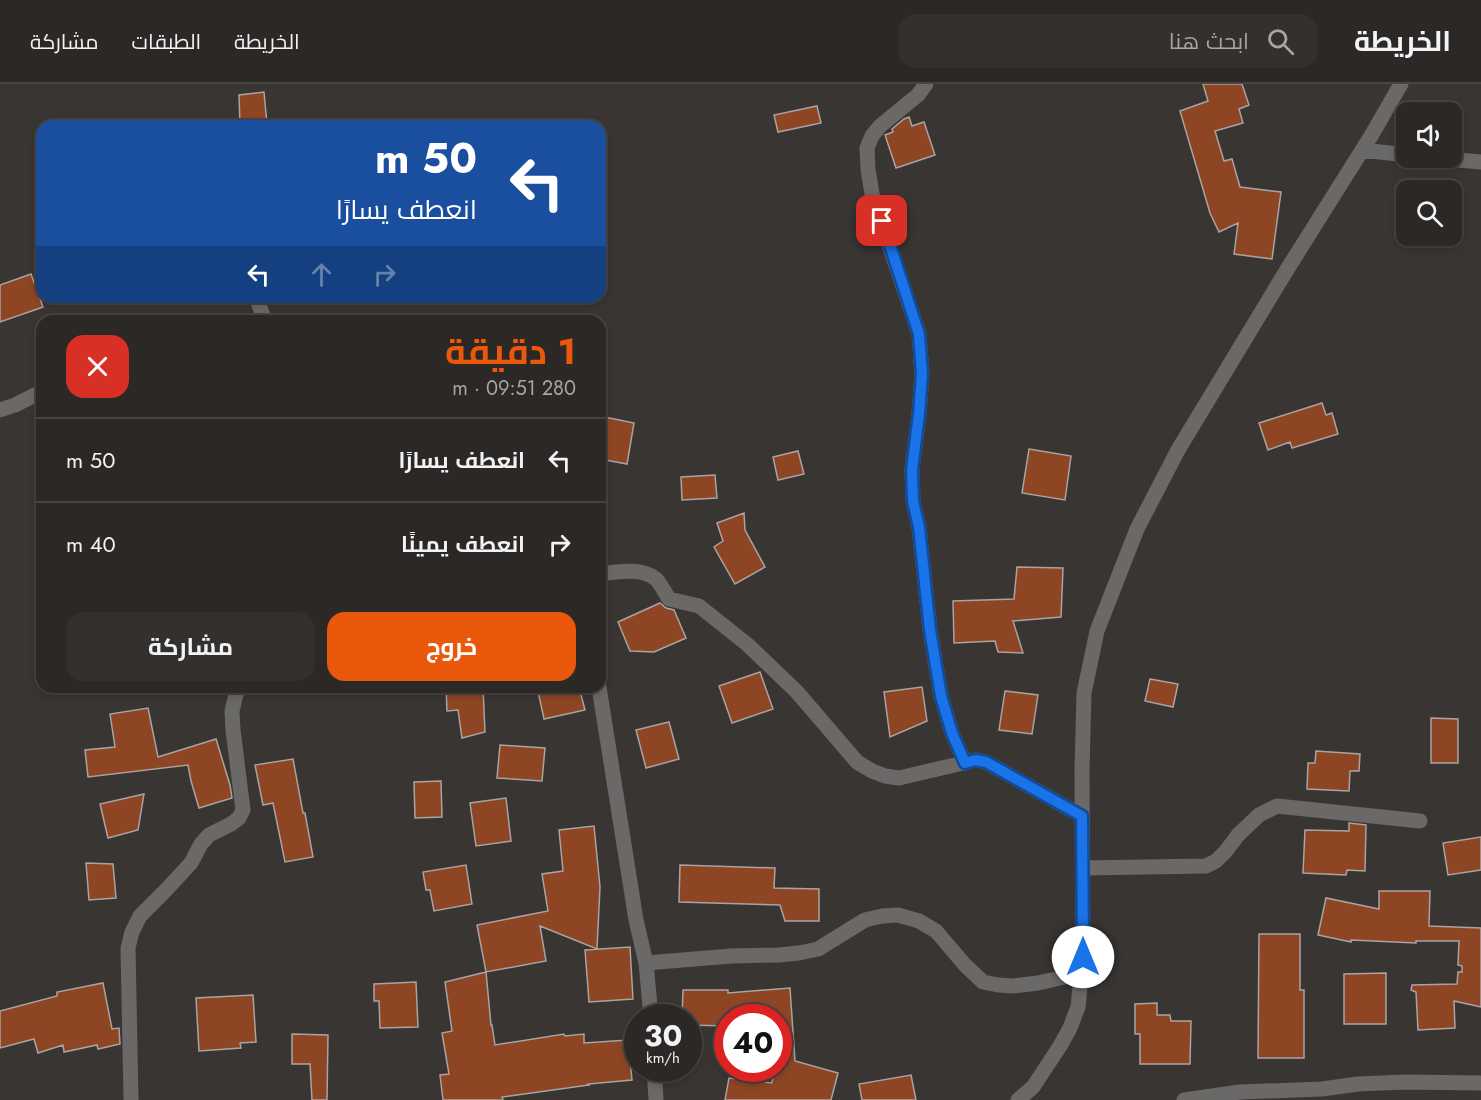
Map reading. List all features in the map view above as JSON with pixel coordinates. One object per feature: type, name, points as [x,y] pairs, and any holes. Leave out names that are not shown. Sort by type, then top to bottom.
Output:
[{"type":"street","points":[[926,84],[918,95],[880,126],[872,136],[867,148],[868,169],[872,194],[919,334],[922,374],[912,470],[913,501],[919,527],[930,630],[941,696],[952,733],[965,763]]},
{"type":"street","points":[[1018,1100],[1033,1087],[1060,1046],[1078,1007],[1083,957],[1084,693],[1097,632],[1137,529],[1178,450],[1401,84]]},
{"type":"street","points":[[1362,150],[1396,154]]},
{"type":"street","points":[[1462,160],[1481,162]]},
{"type":"street","points":[[0,410],[36,394]]},
{"type":"street","points":[[606,573],[626,570],[642,573],[656,579],[669,599],[699,606],[748,645],[797,692],[857,762],[872,771],[899,778],[976,760],[986,762],[1082,816]]},
{"type":"street","points":[[131,1100],[128,948],[132,932],[140,916],[191,862],[209,835],[231,824],[243,810],[233,730],[232,711],[237,693]]},
{"type":"street","points":[[600,693],[636,920],[646,963],[650,1004]]},
{"type":"street","points":[[1083,868],[1206,866],[1216,861],[1259,814],[1277,806],[1420,821]]},
{"type":"street","points":[[646,963],[799,953],[818,949],[865,920],[898,915],[919,921],[936,931],[983,982],[1013,986],[1082,973]]},
{"type":"street","points":[[655,1082],[656,1100]]},
{"type":"street","points":[[1184,1100],[1240,1092],[1322,1089],[1358,1084],[1481,1083]]},
{"type":"building","points":[[1203,84],[1242,84],[1249,105],[1239,109],[1243,123],[1215,131],[1224,161],[1232,159],[1240,187],[1281,192],[1272,259],[1234,254],[1238,223],[1219,232],[1210,213],[1180,111],[1208,101]]},
{"type":"building","points":[[264,92],[267,120],[240,120],[239,95]]},
{"type":"building","points":[[817,106],[821,123],[778,132],[774,115]]},
{"type":"building","points":[[909,117],[912,126],[924,122],[935,155],[896,168],[885,135],[893,132],[892,129]]},
{"type":"building","points":[[31,274],[36,288],[36,303],[42,303],[43,307],[0,322],[0,285]]},
{"type":"building","points":[[1322,403],[1326,415],[1332,413],[1338,434],[1292,448],[1290,442],[1268,450],[1259,423]]},
{"type":"building","points":[[606,417],[634,423],[627,464],[606,460]]},
{"type":"building","points":[[1029,449],[1071,456],[1065,500],[1022,493]]},
{"type":"building","points":[[798,451],[804,474],[778,480],[773,457]]},
{"type":"building","points":[[715,475],[717,498],[682,500],[681,477]]},
{"type":"building","points":[[744,513],[745,530],[765,567],[735,584],[714,547],[723,541],[717,523]]},
{"type":"building","points":[[1017,567],[1063,568],[1061,617],[1013,621],[1023,653],[998,652],[995,641],[954,643],[953,601],[1014,599]]},
{"type":"building","points":[[660,603],[674,610],[686,638],[654,652],[630,651],[618,622]]},
{"type":"building","points":[[760,672],[773,709],[732,723],[719,686]]},
{"type":"building","points":[[1150,679],[1178,684],[1173,707],[1145,701]]},
{"type":"building","points":[[922,687],[927,721],[890,737],[884,692]]},
{"type":"building","points":[[1005,691],[1038,695],[1032,734],[999,730]]},
{"type":"building","points":[[446,693],[483,693],[485,732],[462,738],[458,710],[447,711]]},
{"type":"building","points":[[538,693],[581,693],[585,710],[544,719]]},
{"type":"building","points":[[148,708],[158,757],[216,739],[232,798],[199,808],[188,765],[88,777],[85,750],[115,747],[110,714]]},
{"type":"building","points":[[1431,718],[1458,719],[1458,763],[1431,763]]},
{"type":"building","points":[[669,722],[679,759],[646,768],[636,730]]},
{"type":"building","points":[[500,745],[545,748],[542,781],[497,778]]},
{"type":"building","points":[[1316,751],[1360,754],[1359,771],[1350,771],[1349,791],[1307,789],[1308,763],[1315,763]]},
{"type":"building","points":[[293,759],[313,857],[285,862],[273,803],[263,805],[255,765]]},
{"type":"building","points":[[441,781],[442,817],[415,818],[414,782]]},
{"type":"building","points":[[144,794],[138,830],[108,838],[100,804]]},
{"type":"building","points":[[506,798],[511,841],[476,846],[470,803]]},
{"type":"building","points":[[1349,823],[1366,825],[1365,871],[1347,870],[1346,875],[1303,873],[1305,830],[1349,831]]},
{"type":"building","points":[[594,826],[600,887],[597,949],[540,926],[546,961],[486,972],[477,925],[548,911],[542,874],[563,871],[559,830]]},
{"type":"building","points":[[1481,837],[1481,870],[1448,875],[1443,843]]},
{"type":"building","points":[[86,863],[113,864],[116,898],[89,900]]},
{"type":"building","points":[[466,865],[472,904],[434,911],[430,890],[426,890],[423,872]]},
{"type":"building","points":[[680,865],[775,868],[774,888],[819,889],[819,921],[785,921],[780,905],[679,902]]},
{"type":"building","points":[[1379,891],[1430,891],[1429,926],[1481,928],[1481,1007],[1454,1001],[1455,1028],[1418,1030],[1416,992],[1411,990],[1412,985],[1457,984],[1458,972],[1462,972],[1462,966],[1458,965],[1459,941],[1416,941],[1416,943],[1351,940],[1351,942],[1318,935],[1326,898],[1379,909]]},
{"type":"building","points":[[1259,934],[1300,934],[1300,990],[1304,990],[1304,1058],[1258,1058]]},
{"type":"building","points":[[630,947],[633,999],[589,1002],[585,950]]},
{"type":"building","points":[[486,972],[495,1045],[564,1034],[565,1036],[584,1034],[584,1043],[624,1040],[624,1081],[502,1097],[503,1100],[443,1100],[440,1075],[449,1074],[442,1033],[452,1031],[445,982]]},
{"type":"building","points":[[1386,973],[1386,1024],[1344,1024],[1344,974]]},
{"type":"building","points":[[416,982],[418,1027],[380,1028],[379,1001],[374,1001],[374,984]]},
{"type":"building","points":[[103,983],[112,1029],[119,1028],[120,1044],[98,1049],[97,1045],[64,1052],[63,1045],[38,1053],[34,1039],[0,1048],[0,1011],[57,996],[57,992]]},
{"type":"building","points":[[790,988],[791,1004],[714,1004],[714,1026],[702,1025],[702,1004],[682,1004],[683,990],[728,990],[728,993]]},
{"type":"building","points":[[253,995],[256,1042],[240,1043],[241,1048],[199,1051],[196,998]]},
{"type":"building","points":[[1157,1003],[1157,1015],[1170,1015],[1171,1021],[1191,1021],[1190,1064],[1140,1064],[1140,1034],[1135,1034],[1135,1004]]},
{"type":"building","points":[[792,1017],[795,1061],[838,1073],[831,1100],[725,1100],[728,1082],[792,1082]]},
{"type":"building","points":[[292,1034],[328,1035],[327,1100],[312,1100],[310,1064],[292,1064]]},
{"type":"building","points":[[911,1075],[916,1100],[862,1100],[859,1084]]},
{"type":"route","points":[[882,221],[919,334],[922,374],[912,470],[913,501],[919,527],[930,630],[941,696],[952,733],[965,763],[976,760],[986,762],[1082,816],[1083,957]]}]
